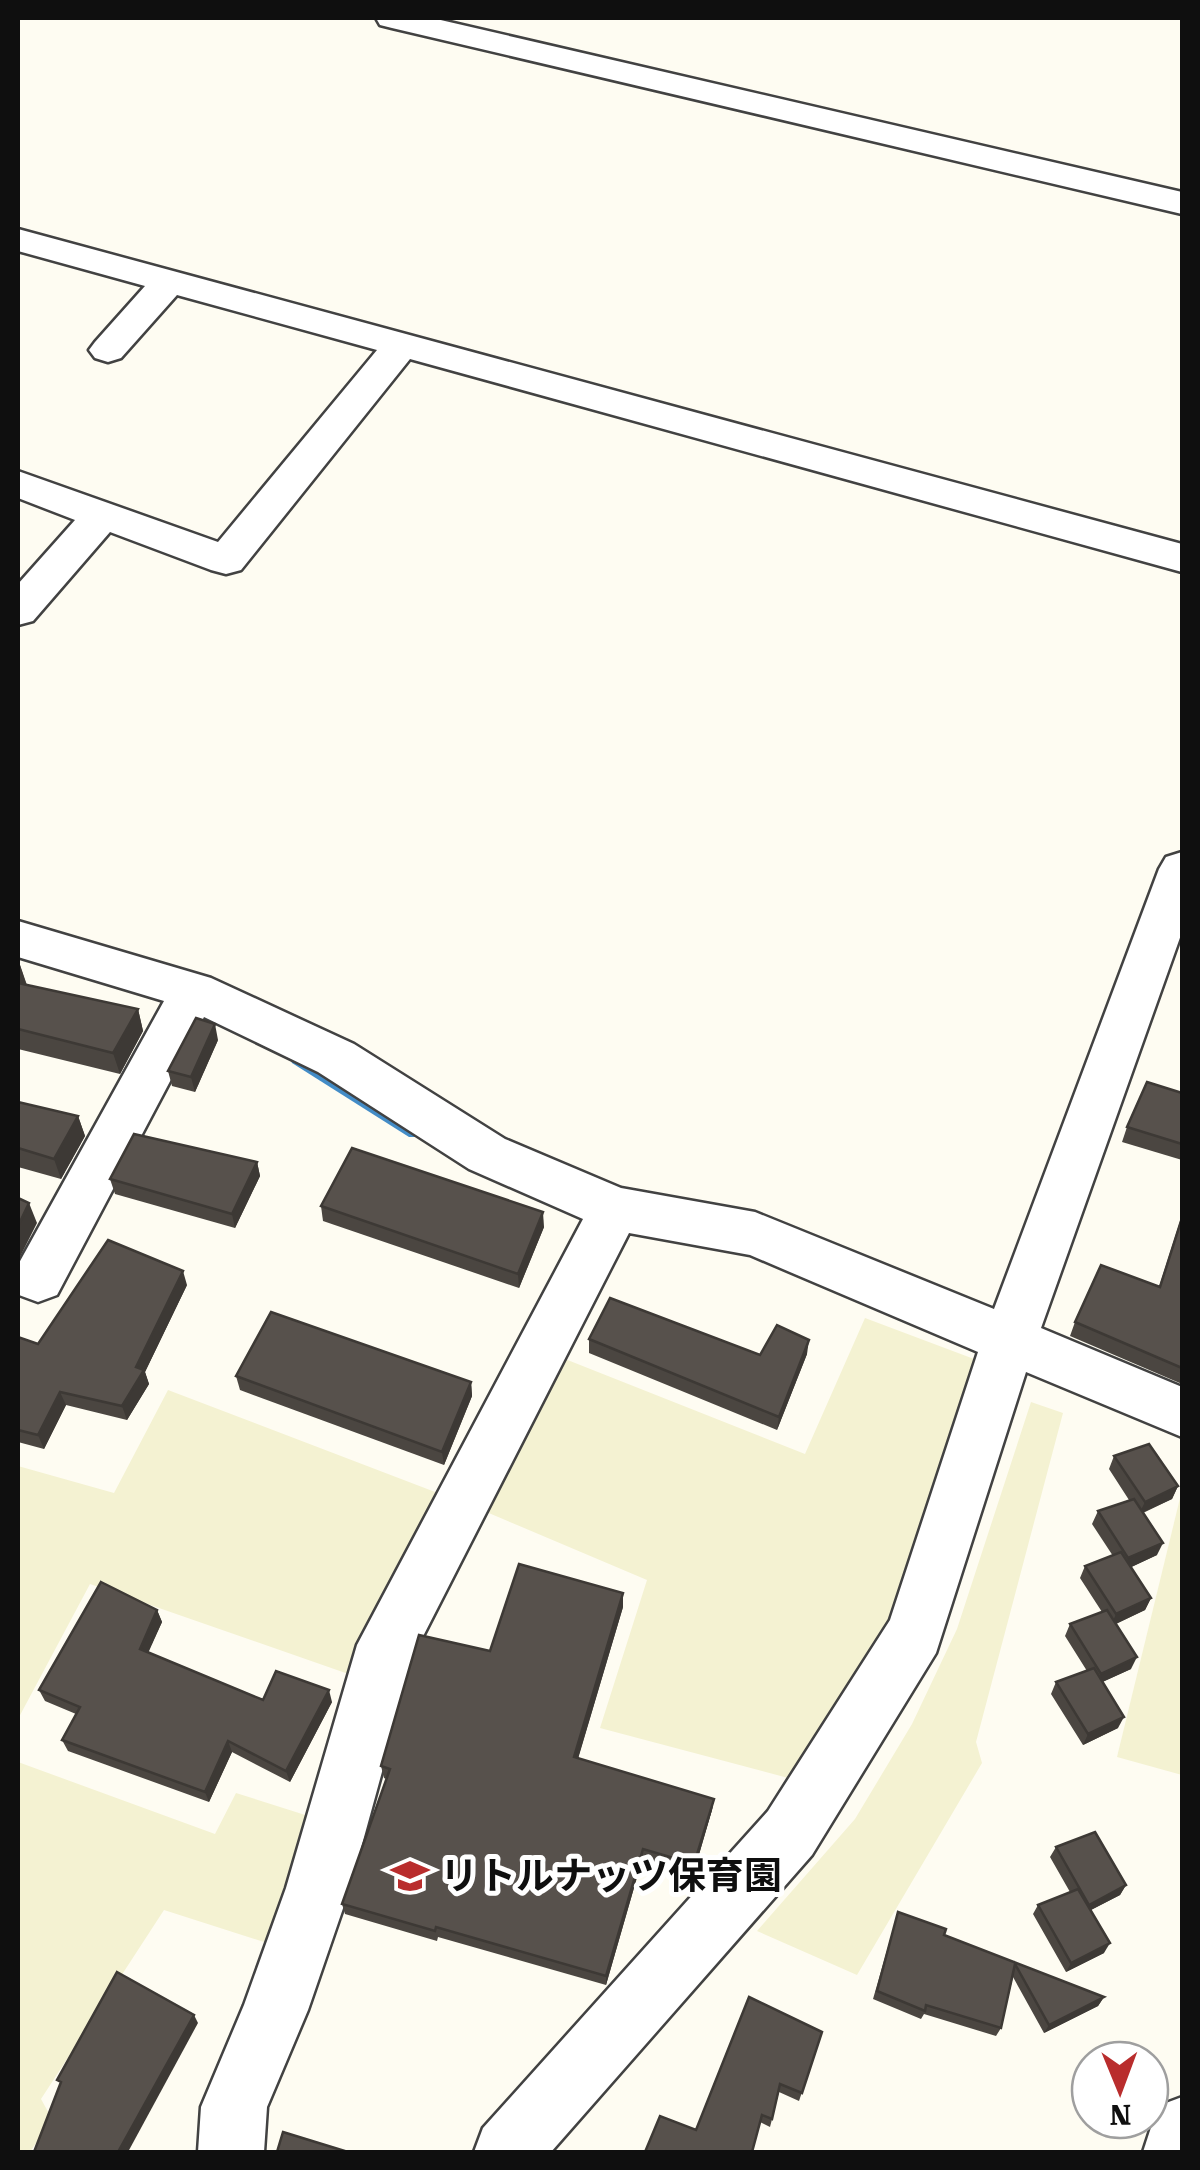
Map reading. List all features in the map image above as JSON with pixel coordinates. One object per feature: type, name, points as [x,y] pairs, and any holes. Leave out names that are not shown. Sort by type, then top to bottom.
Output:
[{"type":"street","points":[[392,18],[515,30],[1182,203]]},
{"type":"street","points":[[18,240],[1182,558]]},
{"type":"street","points":[[108,350],[169,282]]},
{"type":"street","points":[[18,484],[226,560],[401,345]]},
{"type":"street","points":[[18,611],[102,515]]},
{"type":"street","points":[[507,2152],[790,1833],[915,1633],[1009,1341],[1182,869]]},
{"type":"street","points":[[18,939],[185,1007],[336,1058],[488,1154],[614,1209],[755,1234],[1182,1412]]},
{"type":"street","points":[[38,1279],[185,1007]]},
{"type":"street","points":[[231,2152],[234,2107],[275,2010],[318,1888],[387,1645],[614,1209]]},
{"type":"street","points":[[1176,2152],[1182,2130]]},
{"type":"shaded area","points":[[865,1318],[982,1362],[886,1638],[807,1783],[600,1728],[647,1580],[484,1511],[565,1359],[805,1454]]},
{"type":"shaded area","points":[[168,1390],[443,1495],[357,1677],[90,1584],[18,1719],[18,1466],[114,1493]]},
{"type":"shaded area","points":[[1031,1402],[1063,1413],[976,1742],[982,1763],[857,1975],[757,1931],[855,1819],[912,1724],[957,1629]]},
{"type":"shaded area","points":[[1182,1490],[1182,1775],[1117,1757]]},
{"type":"shaded area","points":[[18,1762],[215,1834],[236,1793],[321,1820],[270,1944],[164,1910],[41,2099],[52,2119],[30,2152],[18,2152]]},
{"type":"building","points":[[18,983],[138,1009],[113,1053],[18,1029]]},
{"type":"building","points":[[196,1018],[215,1024],[191,1077],[168,1071]]},
{"type":"building","points":[[1147,1082],[1182,1093],[1182,1144],[1127,1127]]},
{"type":"building","points":[[18,1102],[78,1116],[54,1159],[18,1148]]},
{"type":"building","points":[[134,1134],[257,1162],[232,1214],[110,1179]]},
{"type":"building","points":[[352,1148],[543,1212],[518,1274],[321,1206]]},
{"type":"building","points":[[18,1198],[29,1203],[18,1226]]},
{"type":"building","points":[[1182,1218],[1182,1368],[1075,1322],[1101,1265],[1160,1287]]},
{"type":"building","points":[[108,1240],[183,1271],[136,1367],[144,1370],[122,1406],[60,1392],[38,1435],[18,1430],[18,1337],[38,1344]]},
{"type":"building","points":[[610,1298],[760,1355],[777,1325],[809,1340],[779,1417],[589,1339]]},
{"type":"building","points":[[271,1312],[471,1382],[442,1452],[236,1376]]},
{"type":"building","points":[[1149,1444],[1178,1486],[1145,1502],[1114,1456]]},
{"type":"building","points":[[1134,1499],[1163,1543],[1128,1558],[1098,1511]]},
{"type":"building","points":[[1121,1552],[1151,1598],[1116,1614],[1085,1566]]},
{"type":"building","points":[[519,1564],[623,1593],[574,1757],[714,1799],[694,1864],[643,1849],[606,1976],[342,1904],[390,1769],[381,1766],[419,1635],[490,1651]]},
{"type":"building","points":[[101,1582],[157,1610],[140,1649],[263,1700],[276,1671],[329,1690],[286,1771],[228,1741],[205,1792],[62,1740],[80,1707],[39,1690]]},
{"type":"building","points":[[1107,1610],[1137,1657],[1101,1674],[1070,1624]]},
{"type":"building","points":[[1094,1668],[1124,1717],[1088,1734],[1056,1682]]},
{"type":"building","points":[[1095,1832],[1126,1885],[1089,1905],[1056,1847]]},
{"type":"building","points":[[1078,1889],[1110,1943],[1071,1963],[1038,1905]]},
{"type":"building","points":[[898,1912],[946,1929],[944,1935],[1104,1997],[1049,2025],[1015,1964],[1001,2028],[926,2005],[925,2011],[877,1991]]},
{"type":"building","points":[[117,1972],[194,2015],[118,2152],[34,2152],[61,2082],[57,2080]]},
{"type":"building","points":[[749,1997],[822,2032],[802,2093],[780,2084],[772,2119],[762,2115],[752,2152],[645,2152],[660,2116],[696,2130]]},
{"type":"building","points":[[283,2132],[348,2152],[277,2152]]},
{"type":"waterway","points":[[297,1059],[414,1133]]},
{"type":"place","name":"リトルナッツ保育園","points":[[410,1876]]}]
